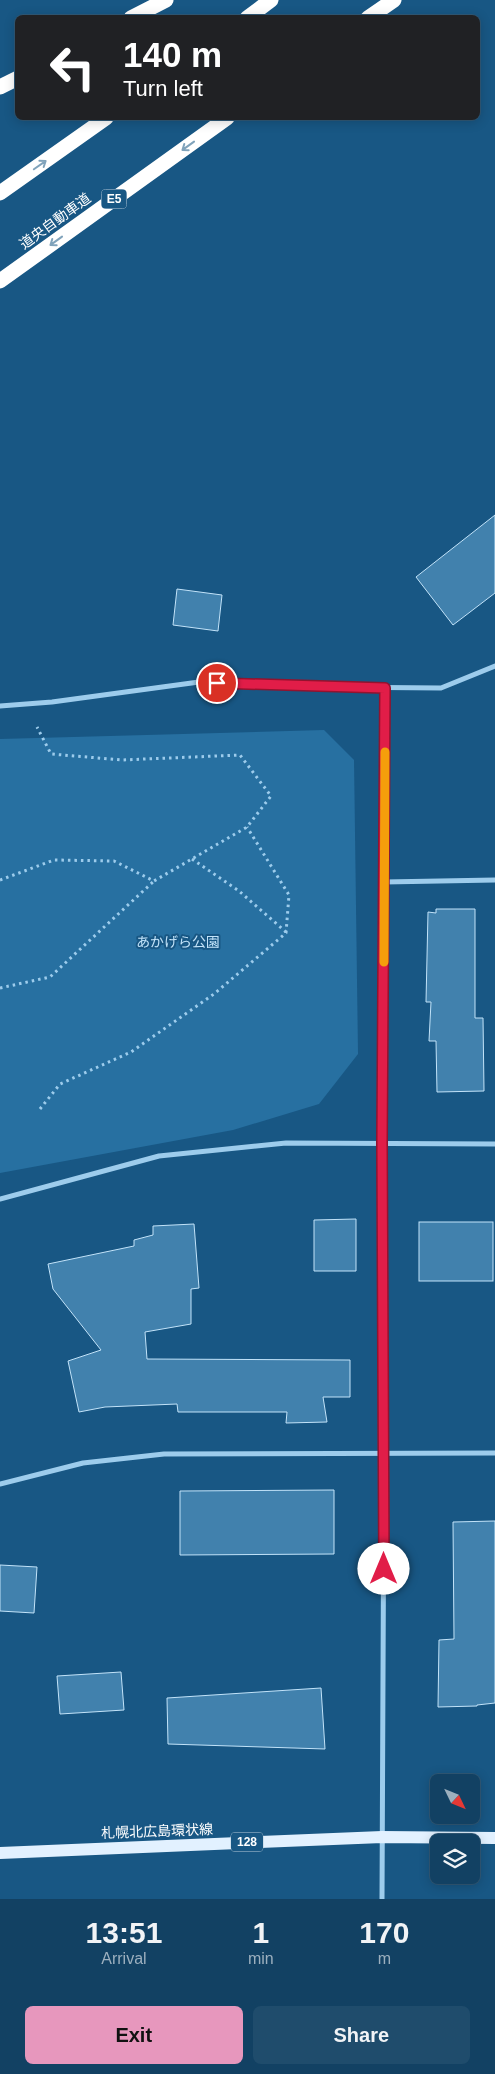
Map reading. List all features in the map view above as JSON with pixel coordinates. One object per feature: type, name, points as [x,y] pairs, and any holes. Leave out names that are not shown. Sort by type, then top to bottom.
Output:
[{"type":"highway","points":[[138,15],[166,0]]},
{"type":"highway","points":[[251,15],[271,0]]},
{"type":"highway","points":[[372,15],[394,0]]},
{"type":"highway","points":[[0,87],[15,80]]},
{"type":"highway","points":[[0,193],[103,120]]},
{"type":"highway","name":"道央自動車道","points":[[0,281],[224,120]]},
{"type":"main road","name":"札幌北広島環状線","points":[[0,1853],[382,1837],[495,1838]]},
{"type":"street","points":[[0,706],[199,682],[441,688],[495,666]]},
{"type":"street","points":[[382,1899],[384,1454],[382,1143],[385,688]]},
{"type":"street","points":[[384,882],[495,880]]},
{"type":"street","points":[[0,1199],[159,1156],[286,1143],[495,1144]]},
{"type":"street","points":[[0,1484],[83,1463],[164,1454],[495,1453]]},
{"type":"path","points":[[0,988],[50,977],[154,881],[247,827],[271,796],[240,755],[122,760],[51,754],[26,704]]},
{"type":"path","points":[[40,1109],[60,1084],[130,1052],[214,994],[286,933],[289,896],[247,827]]},
{"type":"path","points":[[192,859],[239,891],[286,933]]},
{"type":"path","points":[[0,880],[54,860],[114,861],[154,881]]},
{"type":"green space","name":"あかげら公園","points":[[324,730],[354,760],[358,1054],[319,1104],[233,1130],[0,1173],[0,739]]},
{"type":"building","points":[[495,515],[495,593],[453,625],[416,577]]},
{"type":"building","points":[[177,589],[222,595],[218,631],[173,625]]},
{"type":"building","points":[[436,909],[475,909],[475,1018],[483,1018],[484,1091],[437,1092],[436,1041],[429,1041],[431,1002],[426,1002],[428,912],[436,913]]},
{"type":"building","points":[[356,1219],[356,1271],[314,1271],[314,1220]]},
{"type":"building","points":[[419,1222],[493,1222],[493,1281],[419,1281]]},
{"type":"building","points":[[194,1224],[199,1288],[191,1289],[191,1324],[145,1332],[147,1359],[350,1360],[350,1397],[323,1397],[327,1422],[286,1423],[287,1412],[178,1412],[177,1404],[105,1407],[79,1412],[68,1361],[101,1350],[53,1289],[48,1264],[134,1246],[134,1240],[153,1235],[153,1226]]},
{"type":"building","points":[[334,1490],[334,1554],[180,1555],[180,1491]]},
{"type":"building","points":[[495,1521],[495,1703],[477,1706],[438,1707],[439,1640],[454,1639],[453,1522]]},
{"type":"building","points":[[0,1565],[37,1567],[34,1613],[0,1611]]},
{"type":"building","points":[[121,1672],[124,1710],[60,1714],[57,1676]]},
{"type":"building","points":[[321,1688],[325,1749],[168,1744],[167,1698]]},
{"type":"slow traffic","points":[[384,962],[385,752]]},
{"type":"route","points":[[217,683],[385,688],[382,1143],[384,1569]]}]
